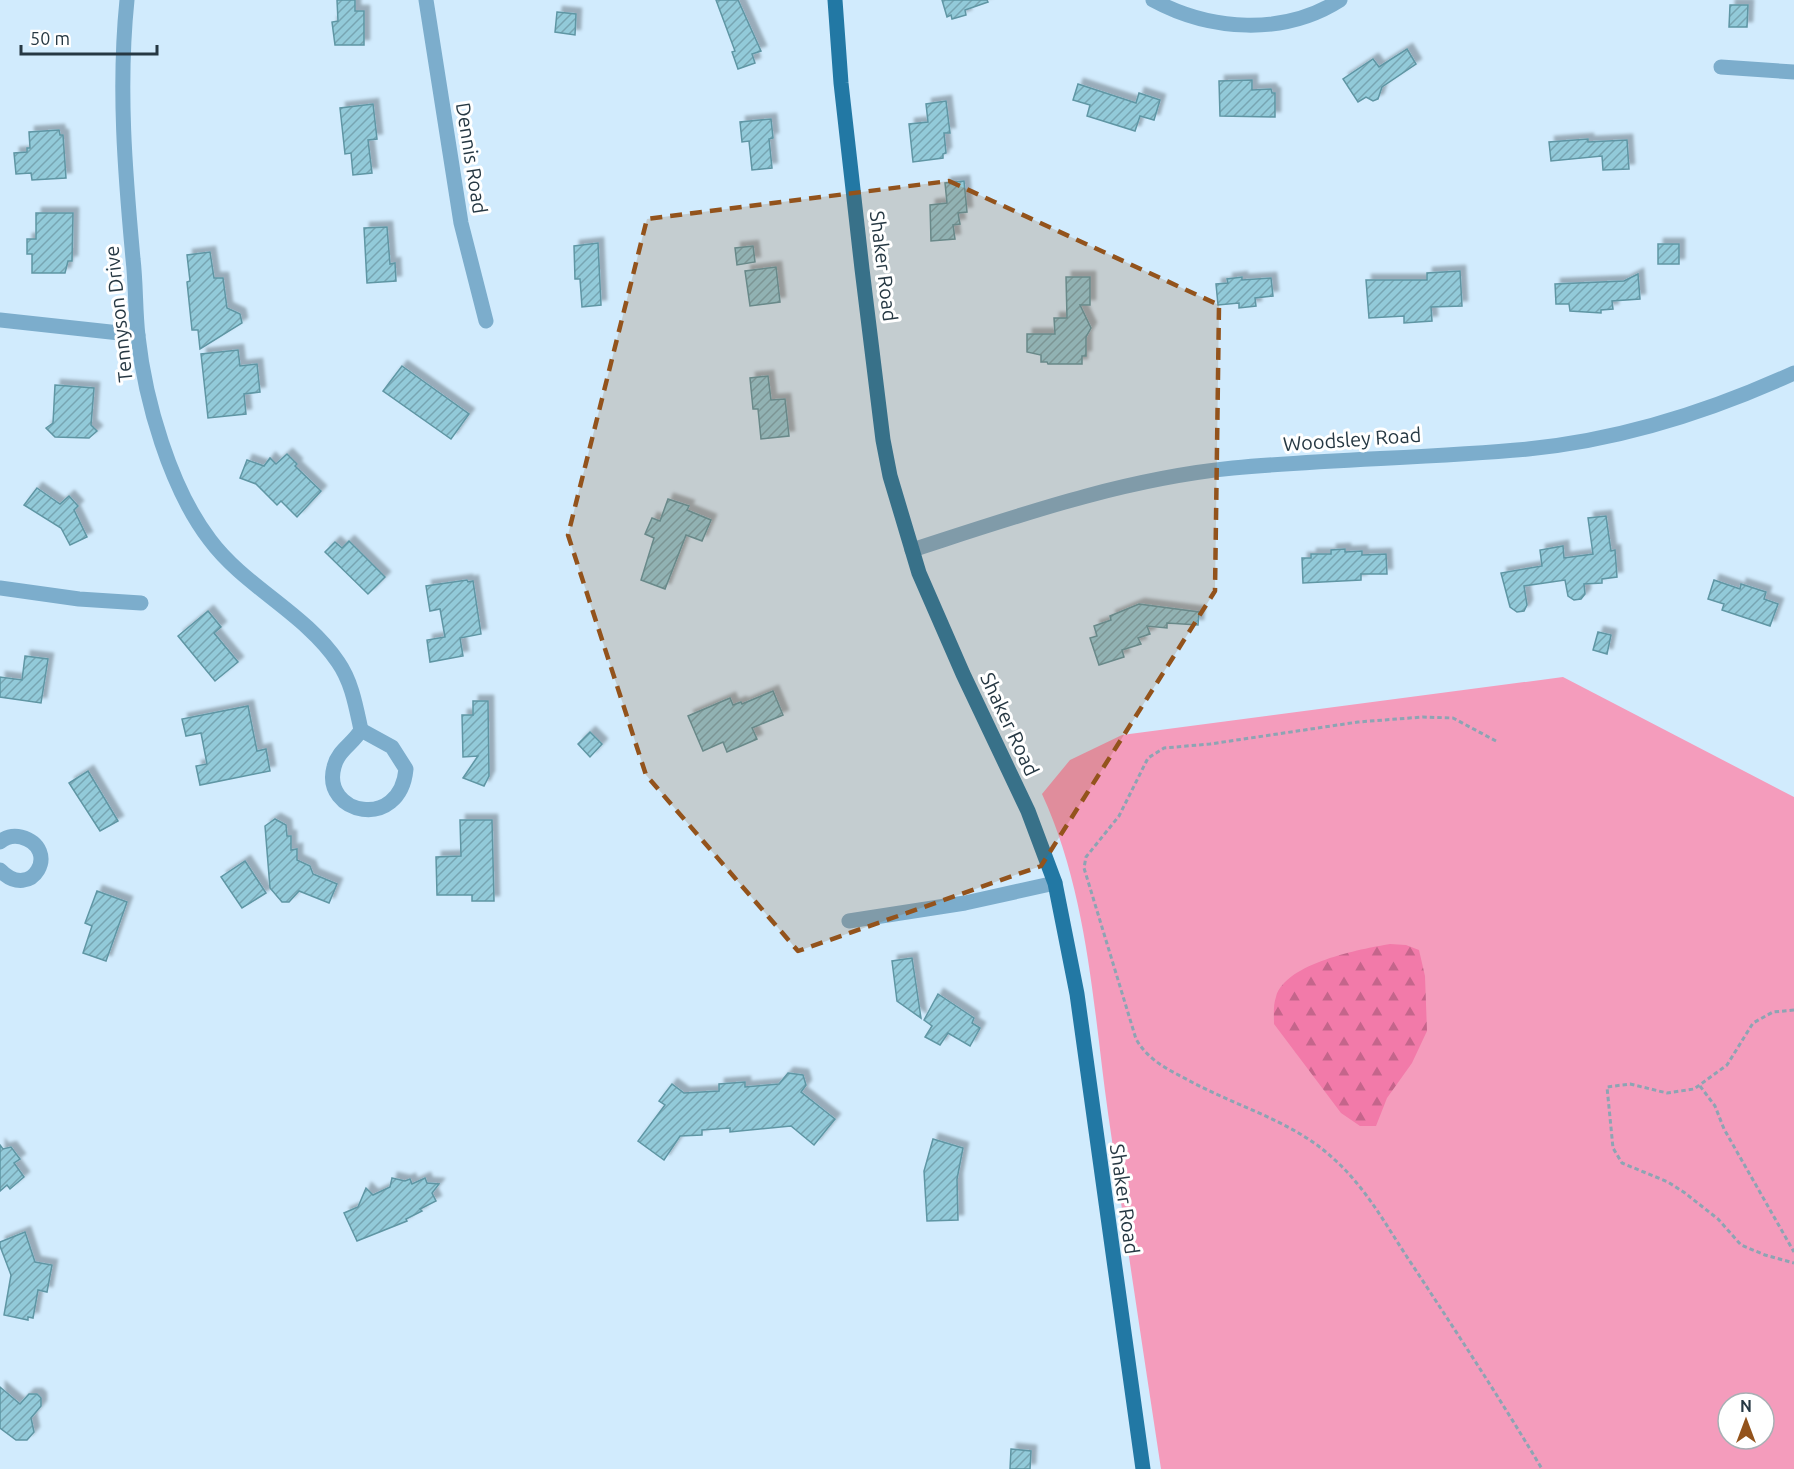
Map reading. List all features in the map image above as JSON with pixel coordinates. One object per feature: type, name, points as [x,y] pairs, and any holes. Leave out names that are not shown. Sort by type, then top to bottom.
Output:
[{"type":"main road","name":"Shaker Road","points":[[835,0],[841,83],[883,440],[890,476],[912,550],[963,674],[1028,811],[1055,883],[1077,994],[1143,1469]]},
{"type":"street","name":"Tennyson Drive","points":[[127,0],[123,71],[123,142],[138,335],[155,418],[182,489],[202,529],[223,555],[329,650],[349,683],[361,730]]},
{"type":"street","name":"Dennis Road","points":[[426,0],[461,223],[486,321]]},
{"type":"street","points":[[1153,0],[1186,13],[1221,22],[1260,26],[1290,21],[1340,0]]},
{"type":"street","points":[[1721,67],[1794,72]]},
{"type":"street","points":[[0,320],[138,335]]},
{"type":"street","name":"Woodsley Road","points":[[912,550],[1068,500],[1163,478],[1232,468],[1529,449],[1611,435],[1698,410],[1794,373]]},
{"type":"street","points":[[0,588],[79,599],[141,603]]},
{"type":"street","points":[[361,730],[392,747],[406,769],[398,793],[380,810],[365,810],[351,806],[340,796],[333,783],[333,767],[337,758],[361,730]]},
{"type":"street","points":[[0,842],[5,837],[17,836],[30,840],[39,847],[41,860],[36,874],[26,880],[14,879],[0,870]]},
{"type":"street","points":[[849,921],[965,903],[1055,883]]},
{"type":"path","points":[[1496,741],[1453,718],[1423,717],[1358,722],[1210,744],[1164,748],[1148,758],[1119,816],[1086,857],[1084,868],[1136,1039],[1141,1048],[1162,1066],[1208,1091],[1296,1131],[1336,1160],[1381,1214],[1480,1367],[1542,1469]]},
{"type":"path","points":[[1794,1010],[1773,1012],[1753,1023],[1727,1065],[1700,1086],[1667,1093],[1630,1084],[1607,1087],[1613,1148],[1618,1158],[1626,1166],[1668,1182],[1685,1193],[1718,1219],[1741,1245],[1794,1263]]},
{"type":"path","points":[[1700,1086],[1715,1106],[1724,1129],[1794,1252]]},
{"type":"highlighted area","points":[[949,181],[1219,305],[1215,591],[1041,866],[798,951],[646,775],[568,535],[647,219]]},
{"type":"shaded area","points":[[1563,677],[1794,797],[1794,1469],[1161,1469],[1108,1113],[1087,951],[1070,871],[1042,794],[1070,760],[1122,735]]},
{"type":"green space","points":[[1390,944],[1406,945],[1419,950],[1425,976],[1427,1031],[1412,1063],[1387,1098],[1376,1126],[1360,1126],[1341,1113],[1274,1024],[1274,1003],[1282,985],[1308,967],[1344,954]]},
{"type":"building","points":[[337,0],[355,0],[355,11],[364,11],[364,45],[335,45],[332,22],[338,21]]},
{"type":"building","points":[[716,0],[738,0],[761,51],[752,54],[755,63],[738,69],[732,52],[735,51]]},
{"type":"building","points":[[942,0],[987,0],[988,2],[965,10],[966,15],[952,19],[951,15],[947,17]]},
{"type":"building","points":[[1730,5],[1748,5],[1747,27],[1729,27]]},
{"type":"building","points":[[557,12],[576,14],[575,35],[555,32]]},
{"type":"building","points":[[1407,49],[1416,64],[1382,87],[1378,99],[1373,101],[1366,97],[1358,102],[1343,79],[1373,59],[1379,67]]},
{"type":"building","points":[[1252,80],[1252,90],[1271,89],[1272,93],[1275,93],[1275,117],[1220,116],[1219,81]]},
{"type":"building","points":[[1078,84],[1136,103],[1139,93],[1160,100],[1154,120],[1140,116],[1135,131],[1087,116],[1090,105],[1073,100]]},
{"type":"building","points":[[946,101],[950,133],[944,133],[946,153],[943,154],[943,158],[913,162],[909,124],[928,122],[926,104]]},
{"type":"building","points":[[373,104],[377,139],[368,140],[372,173],[353,175],[351,153],[345,154],[340,108]]},
{"type":"building","points":[[771,119],[773,138],[769,139],[772,168],[752,170],[749,141],[742,142],[740,122]]},
{"type":"building","points":[[59,130],[60,135],[63,135],[66,178],[32,180],[31,173],[16,174],[14,153],[27,152],[27,148],[30,148],[29,132]]},
{"type":"building","points":[[1588,139],[1588,142],[1627,140],[1629,169],[1603,170],[1602,156],[1551,161],[1549,142]]},
{"type":"building","points":[[964,181],[967,212],[958,213],[960,224],[953,225],[955,239],[931,241],[930,205],[947,203],[945,183]]},
{"type":"building","points":[[36,213],[73,213],[72,261],[68,261],[65,273],[32,273],[32,254],[27,254],[27,239],[36,239]]},
{"type":"building","points":[[387,227],[390,264],[395,263],[396,281],[367,283],[364,228]]},
{"type":"building","points":[[598,243],[601,305],[582,307],[580,279],[575,279],[574,246]]},
{"type":"building","points":[[1658,244],[1679,244],[1679,264],[1658,264]]},
{"type":"building","points":[[753,246],[755,262],[737,265],[735,248]]},
{"type":"building","points":[[210,252],[214,278],[223,278],[227,308],[240,314],[242,323],[200,349],[198,330],[192,330],[187,255]]},
{"type":"building","points":[[776,267],[780,302],[750,306],[745,271]]},
{"type":"building","points":[[1460,271],[1462,306],[1431,307],[1432,321],[1404,323],[1404,316],[1369,318],[1366,280],[1427,280],[1427,273]]},
{"type":"building","points":[[1638,274],[1640,299],[1612,301],[1613,309],[1601,310],[1601,313],[1570,311],[1569,304],[1556,304],[1555,284],[1624,281]]},
{"type":"building","points":[[1066,277],[1090,277],[1090,305],[1080,305],[1091,328],[1086,337],[1086,356],[1082,356],[1082,364],[1048,364],[1041,362],[1041,355],[1027,352],[1027,334],[1055,334],[1054,318],[1067,318]]},
{"type":"building","points":[[1242,277],[1242,280],[1271,278],[1273,296],[1255,298],[1256,306],[1239,308],[1239,303],[1218,305],[1216,284],[1228,283],[1227,279]]},
{"type":"building","points":[[238,350],[240,366],[257,364],[260,392],[244,394],[246,414],[208,418],[201,354]]},
{"type":"building","points":[[402,366],[469,414],[451,439],[383,391]]},
{"type":"building","points":[[768,376],[771,400],[785,399],[789,436],[761,439],[758,409],[753,409],[750,378]]},
{"type":"building","points":[[55,385],[94,388],[91,425],[97,431],[89,438],[55,437],[46,428],[53,423]]},
{"type":"building","points":[[287,454],[297,464],[295,466],[321,491],[297,517],[281,501],[277,505],[256,484],[240,478],[247,460],[264,466],[270,458],[276,464]]},
{"type":"building","points":[[37,488],[60,504],[69,496],[78,506],[74,510],[87,537],[70,545],[61,528],[24,505]]},
{"type":"building","points":[[668,499],[689,506],[687,510],[711,520],[702,541],[686,535],[665,589],[641,580],[654,538],[645,534],[652,518],[660,521]]},
{"type":"building","points":[[1606,516],[1611,551],[1615,550],[1617,577],[1602,579],[1602,583],[1584,584],[1585,594],[1581,599],[1574,600],[1568,596],[1565,580],[1524,586],[1527,605],[1524,611],[1517,612],[1510,607],[1501,573],[1542,566],[1540,550],[1563,546],[1564,558],[1593,554],[1588,518]]},
{"type":"building","points":[[349,541],[385,577],[368,594],[325,552],[335,542],[342,548]]},
{"type":"building","points":[[1345,549],[1345,552],[1362,551],[1362,555],[1386,554],[1387,574],[1361,574],[1361,580],[1303,583],[1302,558],[1311,558],[1311,554],[1331,554],[1331,550]]},
{"type":"building","points":[[467,580],[468,582],[473,581],[481,634],[460,638],[463,656],[430,662],[427,640],[445,637],[440,609],[430,611],[426,586]]},
{"type":"building","points":[[1714,580],[1740,589],[1741,584],[1766,592],[1764,599],[1778,604],[1770,626],[1722,610],[1724,604],[1708,599]]},
{"type":"building","points":[[1139,604],[1199,612],[1198,625],[1167,623],[1167,628],[1147,626],[1150,634],[1138,638],[1141,644],[1122,650],[1124,657],[1099,665],[1090,638],[1097,636],[1094,626],[1111,620],[1110,616]]},
{"type":"building","points":[[208,611],[221,627],[214,633],[238,662],[215,681],[178,636]]},
{"type":"building","points":[[1598,632],[1611,635],[1607,654],[1593,650]]},
{"type":"building","points":[[25,656],[48,659],[41,703],[0,697],[0,677],[22,680]]},
{"type":"building","points":[[773,691],[783,715],[752,728],[757,739],[727,752],[723,742],[703,751],[688,716],[730,698],[733,705],[741,702],[742,704]]},
{"type":"building","points":[[473,701],[488,701],[489,776],[484,786],[463,778],[478,756],[463,757],[462,715],[473,715]]},
{"type":"building","points":[[248,706],[257,751],[266,749],[270,771],[200,785],[196,766],[207,764],[201,733],[186,736],[182,719]]},
{"type":"building","points":[[590,732],[602,744],[590,757],[578,744]]},
{"type":"building","points":[[88,771],[118,821],[100,831],[69,783]]},
{"type":"building","points":[[275,819],[286,825],[287,836],[291,836],[291,850],[297,849],[297,860],[310,866],[313,874],[337,884],[329,903],[299,891],[289,902],[282,902],[270,888],[265,826]]},
{"type":"building","points":[[460,820],[492,820],[494,901],[472,901],[472,895],[437,895],[436,857],[461,856]]},
{"type":"building","points":[[245,861],[266,893],[242,908],[221,877]]},
{"type":"building","points":[[97,891],[127,902],[106,961],[83,953],[92,926],[85,923]]},
{"type":"building","points":[[912,958],[921,1018],[897,1001],[892,961]]},
{"type":"building","points":[[938,994],[974,1018],[972,1023],[980,1028],[970,1046],[948,1033],[940,1045],[925,1037],[932,1026],[924,1020]]},
{"type":"building","points":[[788,1073],[803,1075],[806,1085],[801,1092],[835,1119],[814,1145],[791,1126],[730,1132],[730,1128],[702,1130],[702,1135],[680,1136],[664,1160],[638,1141],[665,1105],[659,1101],[672,1084],[684,1093],[719,1091],[719,1084],[745,1082],[745,1087],[779,1084]]},
{"type":"building","points":[[933,1139],[963,1148],[957,1179],[958,1220],[927,1221],[924,1171]]},
{"type":"building","points":[[0,1145],[3,1149],[11,1147],[20,1159],[14,1163],[24,1177],[10,1189],[7,1185],[0,1191]]},
{"type":"building","points":[[392,1178],[405,1181],[410,1179],[412,1184],[425,1178],[427,1183],[439,1184],[432,1193],[436,1201],[420,1209],[422,1211],[406,1219],[407,1221],[357,1241],[344,1213],[358,1207],[366,1188],[373,1195],[390,1187]]},
{"type":"building","points":[[25,1232],[35,1262],[52,1265],[47,1292],[38,1290],[33,1318],[28,1317],[28,1320],[4,1315],[11,1275],[0,1246],[0,1242]]},
{"type":"building","points":[[0,1387],[20,1404],[29,1394],[37,1394],[41,1398],[41,1406],[31,1418],[34,1432],[27,1440],[16,1440],[0,1428]]},
{"type":"building","points":[[1011,1449],[1031,1451],[1030,1469],[1010,1469]]}]
